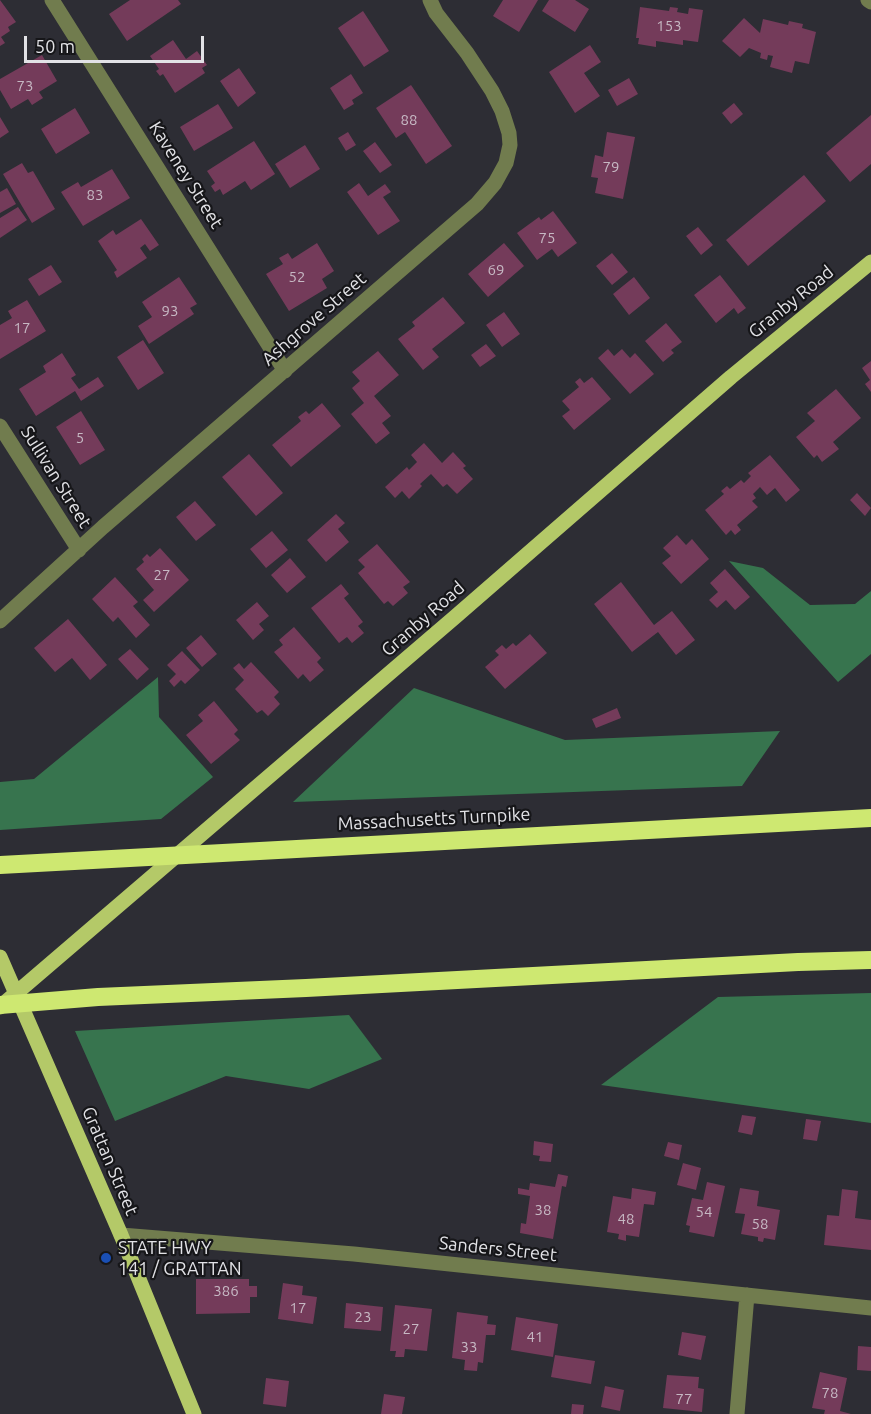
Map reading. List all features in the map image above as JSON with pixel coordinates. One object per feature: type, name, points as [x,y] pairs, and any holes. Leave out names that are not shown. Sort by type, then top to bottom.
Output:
[{"type":"highway","name":"Massachusetts Turnpike","points":[[4,865],[871,818]]},
{"type":"highway","points":[[0,1006],[98,997],[871,960]]},
{"type":"main road","name":"Granby Road","points":[[0,1006],[455,617],[731,376],[871,262]]},
{"type":"main road","name":"Grattan Street","points":[[0,957],[121,1235],[194,1414]]},
{"type":"street","name":"Kaveney Street","points":[[52,0],[285,371]]},
{"type":"street","name":"Ashgrove Street","points":[[0,621],[78,549],[477,204],[495,183],[506,163],[510,145],[502,111],[492,91],[467,53],[436,13],[430,0]]},
{"type":"street","name":"Sullivan Street","points":[[0,426],[78,549]]},
{"type":"street","name":"Sanders Street","points":[[121,1235],[354,1254],[871,1308]]},
{"type":"street","points":[[737,1414],[747,1295]]},
{"type":"green space","points":[[729,561],[763,568],[810,605],[855,604],[871,591],[871,654],[838,682]]},
{"type":"green space","points":[[158,677],[159,717],[213,777],[161,819],[0,830],[0,782],[34,779]]},
{"type":"green space","points":[[414,688],[565,740],[780,731],[742,786],[293,802]]},
{"type":"green space","points":[[871,993],[871,1123],[601,1085],[718,997]]},
{"type":"green space","points":[[349,1015],[382,1059],[309,1089],[226,1076],[115,1121],[75,1031]]},
{"type":"building","points":[[0,0],[16,22],[8,27],[10,31],[1,37],[5,43],[0,46]]},
{"type":"building","points":[[130,0],[178,0],[181,4],[127,41],[109,14]]},
{"type":"building","points":[[503,0],[538,0],[519,32],[493,16]]},
{"type":"building","points":[[549,0],[575,0],[589,9],[575,32],[542,11]]},
{"type":"building","points":[[640,7],[669,11],[670,7],[678,8],[677,12],[688,14],[689,8],[703,10],[698,42],[683,40],[683,45],[656,41],[656,47],[638,44],[639,38],[636,38]]},
{"type":"building","points":[[363,11],[389,51],[364,67],[338,28]]},
{"type":"building","points":[[744,18],[760,33],[763,19],[788,25],[789,21],[803,24],[802,28],[816,32],[809,64],[795,61],[792,73],[770,67],[773,56],[768,55],[767,60],[760,58],[761,53],[749,48],[740,57],[722,41]]},
{"type":"building","points":[[173,40],[186,59],[197,51],[207,65],[202,68],[205,73],[175,93],[163,74],[160,76],[156,71],[159,69],[150,56]]},
{"type":"building","points":[[590,45],[601,62],[584,73],[600,96],[575,113],[549,72]]},
{"type":"building","points":[[42,55],[57,81],[39,92],[43,98],[32,105],[28,99],[11,109],[0,90],[0,79]]},
{"type":"building","points":[[239,68],[256,93],[238,107],[220,81]]},
{"type":"building","points":[[351,74],[363,93],[352,100],[354,104],[344,110],[330,88]]},
{"type":"building","points":[[629,78],[638,94],[617,106],[608,90]]},
{"type":"building","points":[[411,85],[452,146],[426,164],[405,132],[396,138],[376,108]]},
{"type":"building","points":[[734,103],[743,114],[731,124],[722,113]]},
{"type":"building","points":[[218,104],[233,128],[194,151],[180,127]]},
{"type":"building","points":[[75,108],[90,133],[56,154],[41,129]]},
{"type":"building","points":[[871,115],[871,164],[850,182],[826,153]]},
{"type":"building","points":[[0,117],[9,132],[0,138]]},
{"type":"building","points":[[348,132],[356,145],[346,151],[338,138]]},
{"type":"building","points":[[607,132],[635,137],[623,199],[595,193],[598,178],[591,177],[595,155],[603,157]]},
{"type":"building","points":[[254,141],[275,174],[251,190],[245,181],[223,195],[220,189],[215,192],[211,186],[215,183],[207,171]]},
{"type":"building","points":[[375,142],[392,165],[380,173],[363,151]]},
{"type":"building","points":[[305,145],[320,169],[290,188],[275,164]]},
{"type":"building","points":[[22,163],[28,173],[33,171],[55,209],[32,223],[3,174]]},
{"type":"building","points":[[112,169],[130,198],[83,226],[61,192],[78,182],[81,187]]},
{"type":"building","points":[[804,175],[826,201],[748,266],[726,240]]},
{"type":"building","points":[[359,183],[368,196],[385,184],[391,192],[383,197],[400,221],[378,235],[347,192]]},
{"type":"building","points":[[7,188],[16,204],[0,213],[0,192]]},
{"type":"building","points":[[18,207],[27,220],[0,238],[0,218]]},
{"type":"building","points":[[553,211],[577,243],[558,257],[552,249],[537,260],[517,233],[539,217],[541,220]]},
{"type":"building","points":[[141,219],[159,245],[150,251],[145,244],[140,248],[147,258],[117,278],[114,272],[117,270],[98,241],[113,230],[116,235]]},
{"type":"building","points":[[698,227],[713,245],[701,255],[686,236]]},
{"type":"building","points":[[317,243],[334,271],[322,279],[327,288],[289,311],[266,274],[283,264],[279,258],[288,253],[292,259]]},
{"type":"building","points":[[504,243],[524,266],[488,297],[468,274]]},
{"type":"building","points":[[612,253],[628,272],[612,285],[596,266]]},
{"type":"building","points":[[51,265],[62,282],[39,296],[28,279]]},
{"type":"building","points":[[720,275],[746,308],[738,314],[734,308],[716,323],[694,295]]},
{"type":"building","points":[[179,277],[197,304],[190,308],[194,314],[149,344],[138,326],[152,317],[142,302]]},
{"type":"building","points":[[634,277],[650,298],[629,315],[613,294]]},
{"type":"building","points":[[443,297],[465,323],[432,349],[439,357],[423,370],[398,339],[415,326],[412,322]]},
{"type":"building","points":[[27,300],[46,331],[0,359],[0,325],[12,318],[8,311]]},
{"type":"building","points":[[504,312],[520,334],[502,347],[486,325]]},
{"type":"building","points":[[666,323],[682,342],[671,350],[674,353],[663,362],[645,341]]},
{"type":"building","points":[[143,340],[164,373],[138,390],[117,357]]},
{"type":"building","points":[[486,344],[496,356],[480,367],[471,355]]},
{"type":"building","points":[[608,349],[614,356],[622,349],[630,358],[635,353],[654,374],[630,394],[598,358]]},
{"type":"building","points":[[378,351],[399,375],[374,396],[391,416],[382,423],[390,433],[376,444],[351,414],[364,403],[352,388],[360,381],[352,372]]},
{"type":"building","points":[[62,353],[76,375],[71,378],[79,389],[98,377],[104,386],[81,401],[75,391],[36,416],[19,389],[46,372],[43,366]]},
{"type":"building","points":[[871,361],[871,392],[865,384],[870,380],[862,368]]},
{"type":"building","points":[[592,377],[611,399],[574,430],[562,416],[570,410],[562,401],[579,387],[575,382],[580,378],[584,383]]},
{"type":"building","points":[[836,389],[861,418],[833,442],[839,449],[822,462],[817,455],[814,458],[796,437],[815,421],[807,413]]},
{"type":"building","points":[[322,403],[341,426],[291,467],[272,445],[301,421],[298,417],[306,411],[309,414]]},
{"type":"building","points":[[81,411],[105,450],[80,465],[56,427]]},
{"type":"building","points":[[424,443],[442,463],[453,452],[466,466],[463,468],[473,479],[457,494],[447,484],[443,487],[431,474],[409,499],[402,491],[395,498],[385,487],[407,467],[409,470],[417,462],[411,455]]},
{"type":"building","points":[[249,454],[283,493],[256,516],[222,477]]},
{"type":"building","points":[[770,455],[800,490],[786,502],[775,488],[767,495],[760,487],[753,494],[756,498],[752,501],[758,507],[737,525],[741,530],[735,535],[731,530],[726,535],[705,510],[724,494],[721,491],[727,486],[730,489],[741,480],[744,483],[751,476],[748,473]]},
{"type":"building","points":[[857,493],[871,508],[865,516],[850,500]]},
{"type":"building","points":[[195,501],[216,525],[196,541],[176,517]]},
{"type":"building","points":[[336,514],[345,523],[338,529],[349,542],[326,562],[307,540]]},
{"type":"building","points":[[272,531],[288,550],[266,568],[250,549]]},
{"type":"building","points":[[677,535],[686,545],[692,539],[709,559],[681,584],[662,563],[671,556],[663,548]]},
{"type":"building","points":[[377,544],[410,582],[403,587],[408,593],[393,606],[388,601],[384,604],[358,573],[365,567],[358,560]]},
{"type":"building","points":[[160,548],[189,580],[154,612],[143,600],[154,590],[136,569],[144,562],[142,559],[147,554],[150,557]]},
{"type":"building","points":[[290,558],[306,577],[287,593],[271,575]]},
{"type":"building","points":[[725,569],[750,597],[735,610],[726,600],[717,608],[709,600],[718,592],[710,583]]},
{"type":"building","points":[[115,577],[138,602],[133,606],[150,625],[136,638],[118,617],[113,622],[92,599]]},
{"type":"building","points":[[621,582],[654,625],[672,611],[695,640],[676,655],[658,632],[632,652],[594,604]]},
{"type":"building","points":[[341,584],[349,594],[344,598],[363,622],[358,626],[364,633],[352,643],[347,637],[339,643],[311,608]]},
{"type":"building","points":[[257,602],[269,616],[259,624],[264,630],[253,640],[236,620]]},
{"type":"building","points":[[68,619],[107,665],[90,680],[72,658],[55,672],[34,648]]},
{"type":"building","points":[[294,627],[321,658],[317,662],[324,670],[310,682],[303,674],[298,679],[274,652],[283,645],[279,640]]},
{"type":"building","points":[[530,634],[547,653],[505,689],[485,667],[499,655],[495,651],[502,645],[506,649],[513,643],[516,646]]},
{"type":"building","points":[[201,635],[217,654],[202,667],[186,648]]},
{"type":"building","points":[[130,649],[149,669],[137,680],[118,659]]},
{"type":"building","points":[[182,651],[200,670],[185,684],[181,680],[174,687],[169,681],[176,674],[167,665]]},
{"type":"building","points":[[251,662],[279,692],[274,697],[280,704],[268,716],[262,710],[257,713],[235,689],[244,680],[233,668],[239,663],[244,669]]},
{"type":"building","points":[[214,701],[238,730],[234,734],[240,740],[211,764],[186,735],[203,721],[198,715]]},
{"type":"building","points":[[617,708],[621,718],[596,728],[592,719]]},
{"type":"building","points":[[742,1115],[756,1117],[752,1135],[738,1132]]},
{"type":"building","points":[[806,1119],[821,1121],[817,1141],[803,1139]]},
{"type":"building","points":[[534,1141],[553,1144],[551,1162],[539,1161],[540,1156],[533,1155]]},
{"type":"building","points":[[668,1142],[682,1145],[679,1160],[664,1156]]},
{"type":"building","points":[[683,1163],[701,1168],[696,1190],[677,1185]]},
{"type":"building","points":[[558,1174],[568,1176],[566,1187],[562,1186],[553,1239],[520,1233],[521,1223],[526,1224],[530,1196],[518,1194],[518,1188],[529,1190],[530,1183],[555,1187]]},
{"type":"building","points":[[707,1182],[725,1186],[714,1237],[689,1232],[690,1226],[686,1225],[692,1198],[703,1200]]},
{"type":"building","points":[[632,1188],[656,1192],[654,1205],[644,1204],[639,1237],[626,1235],[626,1241],[618,1239],[619,1234],[607,1232],[613,1196],[631,1199]]},
{"type":"building","points":[[740,1188],[759,1191],[757,1206],[780,1210],[775,1240],[764,1238],[763,1242],[758,1241],[758,1237],[741,1234],[745,1214],[735,1213]]},
{"type":"building","points":[[842,1189],[858,1191],[855,1218],[871,1220],[871,1250],[824,1245],[827,1215],[839,1216]]},
{"type":"building","points":[[196,1279],[249,1279],[249,1286],[257,1286],[257,1297],[250,1297],[250,1313],[196,1314]]},
{"type":"building","points":[[283,1283],[303,1286],[302,1295],[317,1297],[313,1324],[278,1319]]},
{"type":"building","points":[[346,1303],[383,1307],[381,1331],[344,1328]]},
{"type":"building","points":[[395,1305],[432,1309],[427,1351],[405,1349],[404,1357],[395,1357],[396,1351],[390,1351]]},
{"type":"building","points":[[457,1312],[488,1316],[487,1324],[496,1325],[495,1335],[486,1335],[483,1363],[478,1362],[477,1371],[464,1370],[465,1360],[452,1358]]},
{"type":"building","points":[[516,1317],[558,1324],[553,1357],[511,1350]]},
{"type":"building","points":[[682,1332],[706,1336],[701,1360],[678,1355]]},
{"type":"building","points":[[858,1346],[871,1347],[871,1371],[857,1370]]},
{"type":"building","points":[[555,1355],[595,1361],[591,1384],[551,1377]]},
{"type":"building","points":[[820,1372],[847,1378],[840,1411],[851,1414],[824,1414],[825,1410],[812,1408]]},
{"type":"building","points":[[667,1375],[699,1377],[698,1388],[704,1389],[702,1412],[663,1408]]},
{"type":"building","points":[[266,1378],[289,1381],[286,1407],[263,1404]]},
{"type":"building","points":[[605,1386],[624,1390],[620,1411],[601,1407]]},
{"type":"building","points":[[384,1394],[405,1397],[402,1414],[381,1414]]},
{"type":"building","points":[[572,1404],[584,1405],[583,1414],[571,1414]]},
{"type":"place","name":"STATE HWY 141 / GRATTAN","points":[[106,1258]]}]
